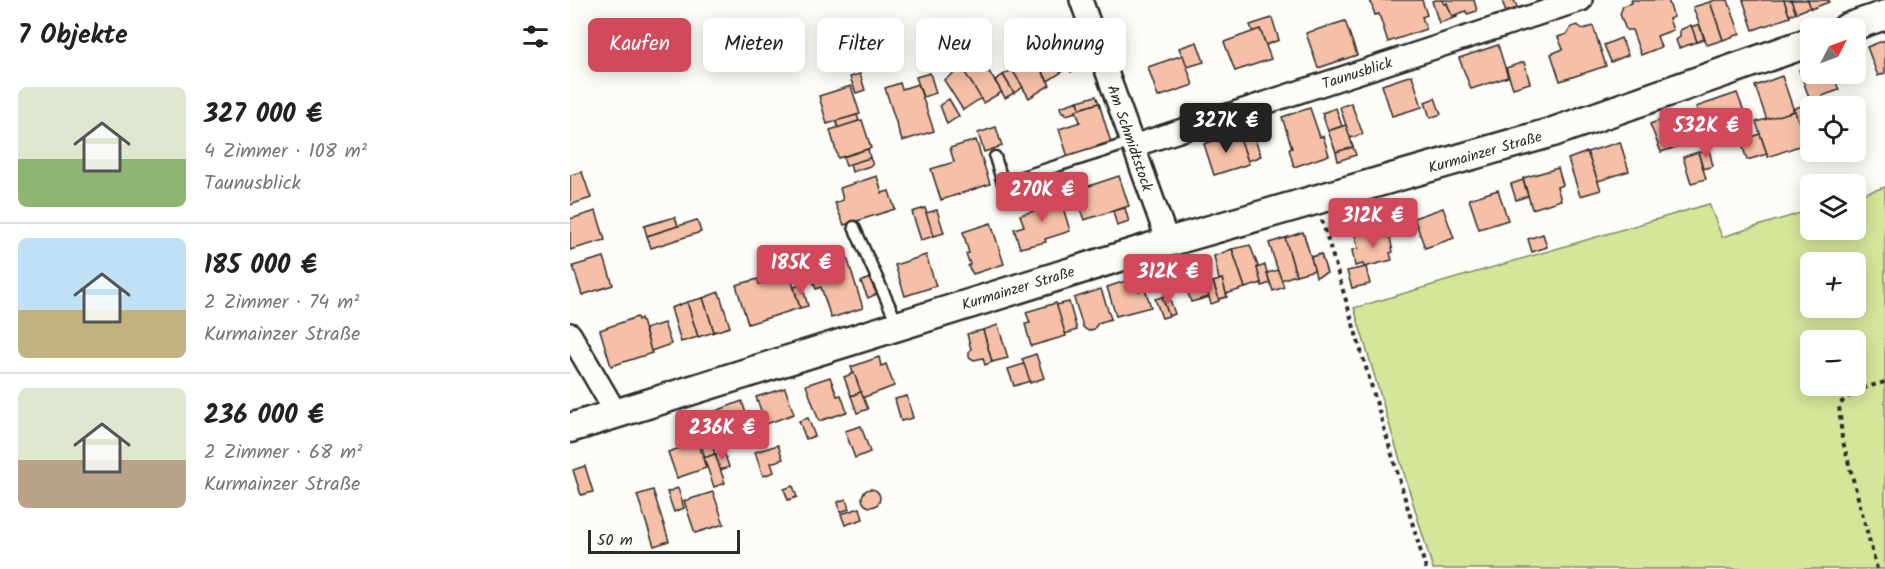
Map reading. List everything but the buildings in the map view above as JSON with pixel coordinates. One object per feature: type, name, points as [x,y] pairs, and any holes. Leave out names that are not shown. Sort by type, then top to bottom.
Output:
[{"type":"main road","points":[[1866,22],[1885,15]]},
{"type":"main road","name":"Kurmainzer Straße","points":[[570,428],[1167,242],[1553,132],[1800,46]]},
{"type":"street","name":"Am Schmidtstock","points":[[1081,0],[1167,242]]},
{"type":"street","name":"Taunusblick","points":[[1133,146],[1581,0]]},
{"type":"street","points":[[570,334],[616,413]]},
{"type":"lane","points":[[995,157],[1003,183],[1123,145],[1133,146]]},
{"type":"lane","points":[[854,227],[898,325]]},
{"type":"path","points":[[1316,200],[1426,569]]},
{"type":"path","points":[[1877,569],[1842,438],[1839,405],[1848,395],[1865,387],[1885,382]]},
{"type":"green space","points":[[1885,187],[1885,569],[1433,569],[1354,308],[1709,204],[1722,237],[1800,213],[1800,240],[1866,240],[1866,193]]}]
